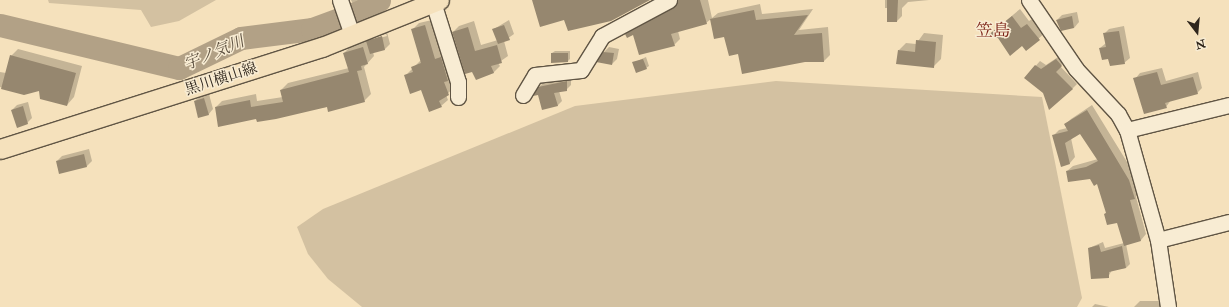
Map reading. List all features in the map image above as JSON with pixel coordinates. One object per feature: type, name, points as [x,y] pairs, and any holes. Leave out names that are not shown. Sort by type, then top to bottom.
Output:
[{"type":"main road","name":"黒川横山線","points":[[0,149],[322,47],[350,31],[436,1]]},
{"type":"street","points":[[523,95],[535,76],[581,70],[602,36],[669,0]]},
{"type":"street","points":[[1029,0],[1076,69],[1118,114],[1127,130],[1158,240],[1168,307]]},
{"type":"street","points":[[436,1],[458,82],[458,97]]},
{"type":"street","points":[[342,6],[350,31]]},
{"type":"street","points":[[1127,130],[1229,105]]},
{"type":"street","points":[[1158,240],[1229,222]]},
{"type":"shaded area","points":[[48,0],[216,0],[179,21],[151,27],[141,10],[49,3]]},
{"type":"shaded area","points":[[776,81],[1042,97],[1082,298],[1077,307],[362,307],[328,279],[308,254],[297,227],[323,209],[575,106]]},
{"type":"building","points":[[532,0],[650,0],[611,21],[568,31],[564,20],[540,27]]},
{"type":"building","points":[[678,0],[700,0],[707,24],[671,34],[675,46],[639,55],[633,35],[627,38],[625,34],[673,8]]},
{"type":"building","points":[[887,0],[898,0],[897,22],[887,22]]},
{"type":"building","points":[[754,10],[756,20],[808,15],[794,35],[822,33],[824,62],[805,62],[742,74],[738,54],[729,56],[724,37],[714,39],[710,19]]},
{"type":"building","points":[[1012,16],[1021,28],[1027,24],[1040,40],[1026,51],[1022,46],[1010,56],[998,38],[987,36]]},
{"type":"building","points":[[1072,16],[1074,28],[1061,31],[1056,20]]},
{"type":"building","points":[[425,25],[435,59],[441,57],[448,81],[444,82],[449,95],[439,101],[442,107],[429,112],[421,90],[410,94],[404,75],[413,72],[411,67],[421,63],[411,29]]},
{"type":"building","points":[[504,25],[510,40],[498,44],[492,29]]},
{"type":"building","points":[[468,27],[475,51],[497,45],[502,63],[491,66],[494,73],[476,80],[472,72],[465,74],[452,32]]},
{"type":"building","points":[[1119,31],[1125,64],[1110,66],[1108,59],[1102,60],[1099,48],[1106,47],[1103,33]]},
{"type":"building","points":[[382,36],[385,50],[370,54],[366,41]]},
{"type":"building","points":[[916,40],[936,42],[934,68],[896,64],[898,50],[915,52]]},
{"type":"building","points":[[363,47],[368,64],[361,66],[362,70],[357,71],[365,102],[328,112],[327,107],[276,119],[257,122],[256,119],[218,127],[215,107],[250,100],[251,107],[283,102],[280,90],[349,72],[343,53]]},
{"type":"building","points":[[603,52],[614,53],[612,65],[596,62]]},
{"type":"building","points":[[551,53],[568,53],[568,62],[551,63]]},
{"type":"building","points":[[10,55],[76,73],[67,106],[40,99],[39,91],[24,95],[1,89]]},
{"type":"building","points":[[643,59],[647,69],[636,73],[632,62]]},
{"type":"building","points":[[1056,59],[1062,66],[1056,72],[1073,89],[1049,110],[1043,93],[1024,78],[1035,65],[1041,69]]},
{"type":"building","points":[[1157,72],[1161,85],[1193,77],[1198,94],[1165,103],[1167,108],[1144,114],[1133,78]]},
{"type":"building","points":[[567,81],[567,91],[554,93],[558,106],[542,110],[538,95],[533,96],[538,87]]},
{"type":"building","points":[[204,98],[209,115],[198,118],[194,101]]},
{"type":"building","points":[[23,106],[28,124],[17,128],[11,110]]},
{"type":"building","points":[[1087,110],[1129,180],[1135,199],[1130,200],[1141,241],[1124,246],[1117,223],[1107,225],[1104,214],[1106,213],[1097,184],[1094,186],[1090,179],[1068,182],[1066,171],[1086,167],[1098,161],[1080,134],[1065,143],[1070,164],[1061,167],[1052,135],[1068,131],[1064,124]]},
{"type":"building","points":[[84,154],[87,167],[59,174],[56,161]]},
{"type":"building","points":[[1099,245],[1101,252],[1122,246],[1126,268],[1109,272],[1109,278],[1091,279],[1088,248]]},
{"type":"waterway","name":"宇ノ気川","points":[[0,25],[179,68],[241,38],[312,29],[361,11],[379,0]]},
{"type":"district","name":"笠島","points":[[993,31]]}]
